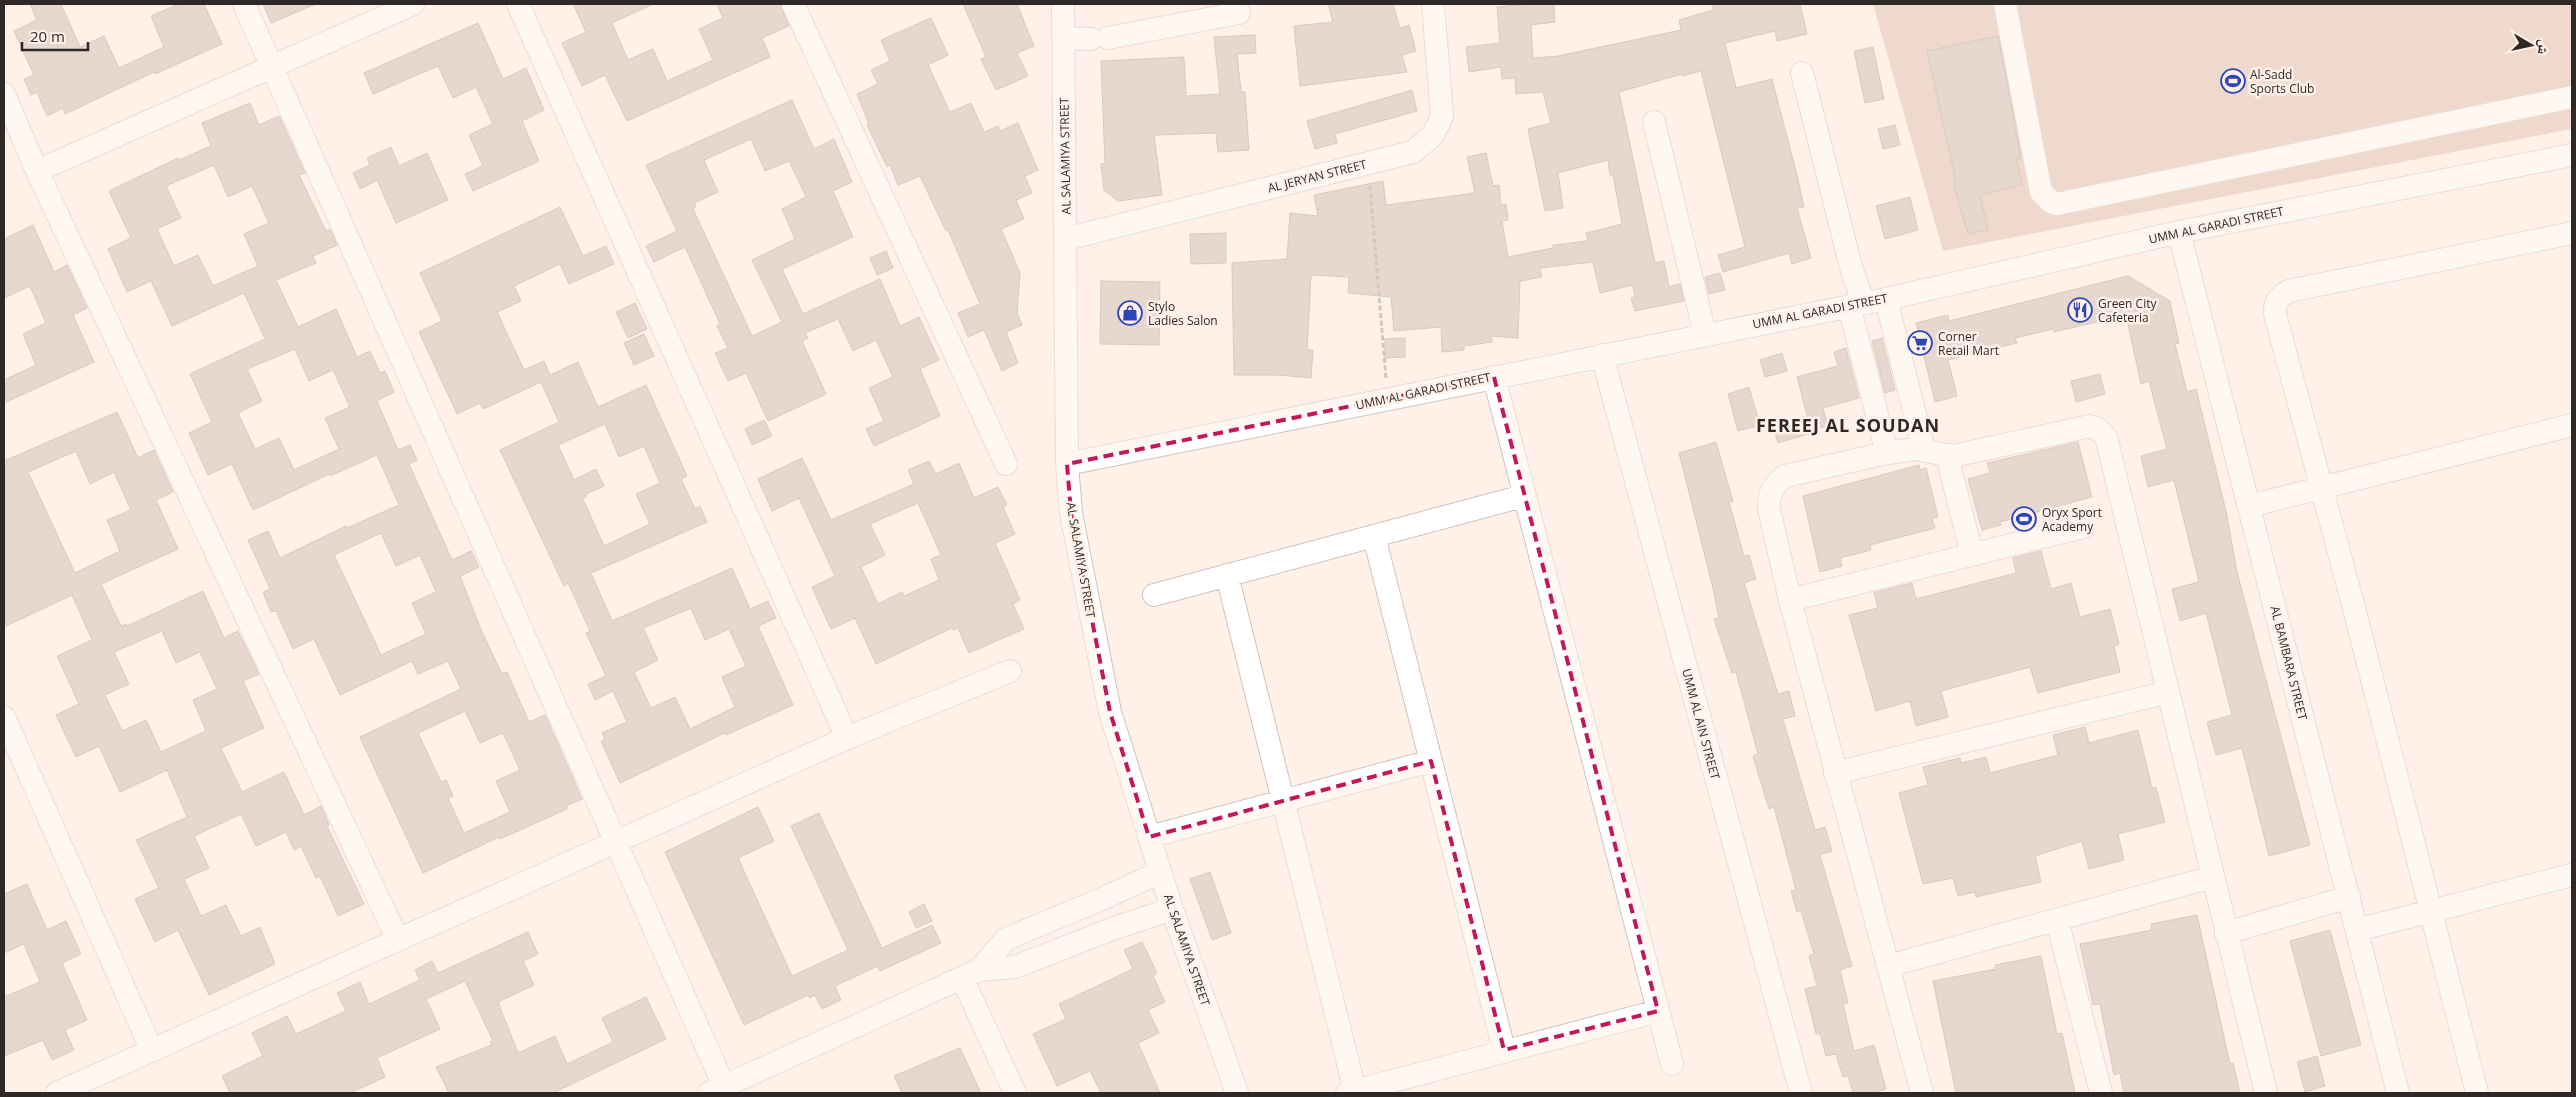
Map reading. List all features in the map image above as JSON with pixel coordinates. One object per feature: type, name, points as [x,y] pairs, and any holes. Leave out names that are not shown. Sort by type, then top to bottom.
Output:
[{"type":"street","points":[[244,4],[616,842],[720,1091],[971,974],[1015,967],[1112,929],[1172,909]]},
{"type":"street","points":[[37,171],[413,4]]},
{"type":"street","points":[[518,4],[846,738]]},
{"type":"street","points":[[793,4],[1006,464]]},
{"type":"street","name":"AL SALAMIYA STREET","points":[[1063,4],[1067,464],[1071,513],[1110,712],[1172,909],[1237,1093]]},
{"type":"street","name":"AL JERYAN STREET","points":[[1066,239],[1413,152],[1433,135],[1442,116],[1433,4]]},
{"type":"street","points":[[2005,4],[2041,192],[2051,202],[2057,204],[2572,98]]},
{"type":"street","points":[[1064,38],[1099,38],[1239,13]]},
{"type":"street","points":[[1802,73],[1851,267],[1856,305],[1886,453]]},
{"type":"street","points":[[4,94],[37,171],[397,938]]},
{"type":"street","points":[[1654,122],[1705,334]]},
{"type":"street","name":"UMM AL GARADI STREET","points":[[1067,464],[1856,305],[2180,232],[2572,155]]},
{"type":"street","name":"AL BAMBARA STREET","points":[[2180,232],[2398,1093]]},
{"type":"street","points":[[2478,1093],[2430,912],[2323,488],[2276,318],[2275,304],[2278,298],[2289,291],[2572,233]]},
{"type":"street","points":[[1886,298],[1924,450]]},
{"type":"street","name":"UMM AL AIN STREET","points":[[1602,355],[1800,1093]]},
{"type":"street","points":[[1494,377],[1523,496],[1672,1064]]},
{"type":"street","points":[[2249,506],[2572,424]]},
{"type":"street","points":[[1922,1093],[1790,600],[1769,509],[1772,488],[1785,476],[1886,453],[1924,450],[1947,456],[2083,426],[2090,426],[2103,432],[2106,437],[2266,1093]]},
{"type":"street","points":[[1947,456],[1972,554]]},
{"type":"street","points":[[1154,595],[1523,496]]},
{"type":"street","points":[[1790,600],[2083,527]]},
{"type":"street","points":[[1374,536],[1504,1050]]},
{"type":"street","points":[[1227,575],[1284,800],[1351,1092],[1504,1050],[1658,1011]]},
{"type":"street","points":[[57,1093],[397,938],[846,738],[1010,671]]},
{"type":"street","points":[[1835,773],[2168,692]]},
{"type":"street","points":[[4,717],[152,1051]]},
{"type":"street","points":[[1149,837],[1431,761]]},
{"type":"street","points":[[971,974],[1006,940],[1160,872]]},
{"type":"street","points":[[2357,930],[2572,875]]},
{"type":"street","points":[[1888,966],[2212,877]]},
{"type":"street","points":[[2226,933],[2348,897]]},
{"type":"street","points":[[2057,920],[2101,1093]]},
{"type":"street","points":[[971,974],[1015,1093]]},
{"type":"path","points":[[1368,163],[1388,398]]},
{"type":"highlighted area","points":[[1494,377],[1658,1011],[1504,1050],[1431,761],[1149,837],[1110,712],[1071,513],[1067,464]]},
{"type":"shaded area","name":"Al-Sadd Sports Club","points":[[1873,4],[2572,4],[2572,129],[1943,251]]},
{"type":"building","points":[[30,4],[61,4],[80,47],[104,36],[119,68],[164,47],[151,16],[178,4],[204,4],[222,44],[155,74],[154,72],[65,114],[63,108],[47,116],[37,92],[31,95],[24,79],[34,75],[14,31],[37,20]]},
{"type":"building","points":[[263,4],[316,4],[271,23]]},
{"type":"building","points":[[573,4],[653,4],[612,23],[628,60],[653,49],[667,81],[713,60],[699,29],[723,18],[717,4],[780,4],[789,26],[762,38],[770,57],[627,121],[605,75],[582,86],[562,43],[586,32]]},
{"type":"building","points":[[963,4],[1017,4],[1034,46],[1017,53],[1028,76],[996,90],[981,59],[986,57]]},
{"type":"building","points":[[1328,4],[1393,4],[1400,28],[1409,25],[1416,51],[1402,55],[1407,72],[1300,86],[1294,26],[1333,22]]},
{"type":"building","points":[[1554,4],[1555,22],[1531,25],[1533,58],[1558,56],[1681,30],[1679,20],[1713,10],[1712,4],[1800,4],[1807,34],[1777,41],[1775,31],[1725,43],[1736,88],[1772,79],[1804,207],[1797,208],[1811,258],[1792,264],[1789,253],[1723,272],[1718,255],[1745,247],[1701,71],[1682,76],[1682,74],[1619,92],[1655,263],[1664,261],[1669,287],[1680,284],[1684,301],[1635,311],[1631,298],[1635,297],[1633,285],[1600,293],[1593,262],[1540,268],[1542,277],[1520,281],[1518,338],[1491,336],[1492,342],[1464,346],[1464,350],[1442,352],[1441,327],[1394,331],[1391,297],[1348,293],[1349,277],[1311,275],[1307,350],[1313,350],[1311,378],[1278,375],[1234,375],[1232,263],[1287,259],[1290,213],[1318,216],[1314,195],[1383,181],[1386,205],[1475,193],[1467,157],[1486,153],[1493,186],[1499,185],[1501,205],[1506,204],[1508,220],[1502,221],[1508,257],[1553,248],[1553,245],[1588,241],[1586,233],[1622,224],[1613,175],[1610,175],[1608,160],[1558,173],[1563,208],[1545,211],[1528,129],[1551,123],[1543,92],[1516,94],[1515,78],[1502,79],[1501,67],[1469,72],[1466,47],[1500,43],[1497,7]]},
{"type":"building","points":[[931,18],[948,55],[928,65],[950,112],[971,103],[984,132],[998,126],[1000,131],[1018,123],[1038,170],[1025,176],[1032,193],[1016,200],[1024,219],[1001,229],[1020,273],[1017,313],[1022,325],[1006,332],[1018,363],[1002,371],[984,330],[968,337],[958,313],[980,304],[948,230],[946,231],[920,176],[898,185],[890,165],[887,167],[867,125],[869,124],[857,94],[878,84],[871,70],[890,61],[881,40]]},
{"type":"building","points":[[478,23],[503,79],[526,68],[544,110],[522,121],[539,161],[473,191],[465,174],[483,166],[469,135],[493,124],[476,87],[453,98],[438,66],[373,94],[364,73]]},
{"type":"building","points":[[1255,35],[1256,53],[1237,54],[1241,92],[1245,92],[1249,150],[1218,152],[1216,133],[1154,135],[1162,195],[1118,201],[1104,190],[1101,164],[1105,163],[1101,61],[1184,57],[1186,96],[1220,94],[1214,37]]},
{"type":"building","points":[[1998,36],[2021,158],[2016,159],[2022,185],[1980,195],[1988,229],[1968,234],[1953,182],[1956,182],[1927,51]]},
{"type":"building","points":[[1873,47],[1884,99],[1865,103],[1854,51]]},
{"type":"building","points":[[1412,90],[1417,111],[1335,134],[1337,143],[1315,149],[1307,121]]},
{"type":"building","points":[[792,100],[814,149],[834,139],[852,182],[833,191],[853,237],[782,269],[803,314],[880,279],[900,326],[919,317],[939,360],[920,369],[940,416],[874,446],[866,429],[884,421],[869,388],[893,377],[876,340],[853,351],[838,319],[805,333],[808,338],[802,341],[826,394],[768,421],[746,373],[728,381],[715,353],[728,348],[717,326],[720,324],[685,247],[654,262],[646,246],[677,231],[646,165]],"holes":[[[751,139],[765,171],[789,161],[806,197],[782,209],[795,239],[752,260],[782,322],[752,336],[693,209],[696,207],[694,203],[718,192],[704,160]]]},
{"type":"building","points":[[250,103],[259,125],[279,116],[305,173],[299,175],[326,231],[330,229],[337,245],[313,256],[316,263],[276,280],[298,327],[336,309],[357,357],[370,351],[380,373],[385,371],[394,392],[377,401],[398,450],[410,445],[417,460],[409,464],[452,560],[471,551],[479,567],[460,576],[482,632],[502,674],[507,672],[529,722],[545,715],[582,799],[566,806],[567,809],[500,839],[499,837],[423,873],[360,737],[461,689],[448,661],[418,674],[412,661],[340,695],[314,639],[293,649],[276,611],[271,612],[263,592],[270,589],[248,540],[268,531],[280,558],[346,526],[347,528],[399,505],[377,455],[330,476],[329,474],[253,510],[232,464],[208,475],[189,433],[212,422],[190,374],[265,339],[244,293],[172,326],[151,281],[127,292],[108,249],[131,238],[109,191],[178,158],[179,160],[211,146],[202,123]],"holes":[[[214,165],[228,197],[252,186],[269,223],[244,234],[258,266],[213,286],[198,255],[174,266],[157,229],[181,218],[166,186]],[[295,349],[309,381],[333,370],[350,407],[325,418],[339,449],[294,470],[279,438],[255,449],[238,413],[262,401],[247,369]],[[381,533],[396,566],[420,555],[436,592],[412,603],[426,634],[381,655],[334,555]],[[465,711],[480,743],[503,733],[520,770],[496,781],[510,812],[464,833],[448,798],[453,796],[446,780],[441,782],[418,733]]]},
{"type":"building","points":[[1895,125],[1900,145],[1883,149],[1878,129]]},
{"type":"building","points":[[391,147],[399,166],[427,153],[448,200],[396,223],[377,180],[360,189],[353,173],[370,165],[367,158]]},
{"type":"building","points":[[1910,197],[1918,230],[1885,239],[1876,206]]},
{"type":"building","points":[[560,207],[583,256],[606,246],[614,264],[569,284],[560,264],[514,286],[521,301],[497,312],[524,370],[544,361],[550,375],[578,362],[598,407],[646,385],[687,476],[681,479],[695,509],[700,506],[707,522],[591,573],[612,621],[732,568],[750,609],[768,601],[776,618],[758,626],[793,705],[726,735],[725,733],[620,783],[601,741],[605,739],[602,733],[627,722],[613,691],[595,700],[588,684],[606,676],[586,633],[590,631],[568,583],[564,586],[500,450],[559,422],[541,382],[483,409],[480,403],[457,414],[419,332],[442,321],[420,273]],"holes":[[[605,424],[619,457],[644,446],[660,483],[636,494],[650,524],[604,546],[583,499],[587,496],[586,494],[604,486],[596,469],[574,480],[558,445]],[[691,608],[705,640],[729,629],[746,666],[722,677],[735,707],[690,729],[675,697],[651,708],[634,672],[658,660],[643,628]]]},
{"type":"building","points":[[33,225],[54,272],[67,265],[87,308],[73,315],[94,362],[4,403],[4,380],[36,365],[23,334],[46,323],[30,286],[4,298],[4,239]]},
{"type":"building","points":[[1226,233],[1226,263],[1191,264],[1190,234]]},
{"type":"building","points":[[886,251],[893,268],[877,275],[870,258]]},
{"type":"building","points":[[1720,273],[1725,290],[1709,294],[1705,277]]},
{"type":"building","points":[[2128,276],[2170,301],[2179,343],[2175,344],[2187,392],[2196,389],[2226,511],[2237,572],[2310,845],[2269,856],[2242,748],[2216,755],[2207,722],[2232,715],[2206,613],[2180,621],[2172,589],[2199,582],[2174,480],[2148,487],[2141,456],[2167,449],[2149,381],[2141,384],[2126,315],[2054,332],[2053,329],[2015,338],[2017,343],[1948,360],[1957,396],[1935,402],[1916,323],[1948,315],[1949,321]]},
{"type":"building","name":"Stylo Ladies Salon","points":[[1101,281],[1160,282],[1159,345],[1100,344]]},
{"type":"building","points":[[635,303],[647,329],[628,338],[616,312]]},
{"type":"building","points":[[644,334],[654,356],[634,365],[624,343]]},
{"type":"building","points":[[1405,338],[1405,357],[1385,358],[1385,339]]},
{"type":"building","points":[[1882,338],[1895,390],[1885,393],[1872,341]]},
{"type":"building","points":[[1846,348],[1859,398],[1823,408],[1828,426],[1811,430],[1797,377],[1838,366],[1834,352]]},
{"type":"building","points":[[1782,353],[1787,371],[1765,377],[1760,360]]},
{"type":"building","points":[[2100,374],[2105,394],[2076,402],[2071,381]]},
{"type":"building","points":[[1749,387],[1760,425],[1738,431],[1728,394]]},
{"type":"building","points":[[117,412],[138,458],[154,450],[173,492],[156,500],[178,549],[101,584],[121,626],[126,624],[127,626],[203,591],[224,638],[238,631],[259,674],[243,681],[264,728],[221,748],[242,792],[284,772],[304,815],[321,806],[329,825],[327,826],[364,904],[338,916],[320,876],[316,878],[301,846],[294,850],[286,832],[256,846],[241,814],[194,836],[209,868],[184,879],[201,916],[226,905],[241,936],[260,927],[275,964],[209,995],[178,930],[155,942],[135,899],[159,888],[136,840],[187,817],[167,770],[120,792],[99,746],[76,757],[56,715],[79,704],[57,656],[92,640],[72,595],[4,627],[4,461]],"holes":[[[76,451],[90,484],[114,472],[131,510],[107,520],[120,551],[75,573],[28,472]],[[162,631],[176,663],[200,652],[217,689],[193,700],[206,731],[161,752],[146,720],[122,731],[105,695],[129,684],[114,652]]]},
{"type":"building","points":[[1806,416],[1811,433],[1778,443],[1773,426]]},
{"type":"building","points":[[764,420],[772,436],[752,445],[745,429]]},
{"type":"building","points":[[1716,442],[1733,501],[1729,502],[1744,556],[1749,555],[1756,579],[1744,583],[1778,694],[1789,691],[1795,716],[1783,719],[1815,830],[1825,827],[1832,851],[1820,855],[1852,966],[1840,970],[1848,1003],[1843,1004],[1854,1051],[1874,1045],[1886,1089],[1871,1093],[1853,1093],[1848,1076],[1843,1077],[1836,1054],[1826,1056],[1820,1033],[1816,1034],[1805,989],[1817,986],[1809,956],[1814,954],[1801,911],[1797,912],[1791,891],[1796,890],[1774,807],[1769,809],[1753,756],[1758,754],[1736,672],[1732,673],[1714,619],[1719,618],[1713,588],[1679,453]]},
{"type":"building","points":[[2078,442],[2092,497],[2000,522],[2001,525],[1982,530],[1968,479],[1990,473],[1987,463]]},
{"type":"building","points":[[802,458],[831,520],[914,484],[908,470],[929,461],[936,474],[959,463],[974,498],[998,487],[1007,505],[1003,507],[1015,534],[995,543],[1020,600],[1013,604],[1024,629],[969,653],[958,628],[953,630],[952,628],[876,664],[855,618],[831,629],[824,614],[812,587],[835,576],[799,498],[772,511],[758,479]],"holes":[[[918,503],[941,555],[931,559],[939,580],[904,596],[902,592],[878,604],[861,567],[885,555],[870,524]]]},
{"type":"building","points":[[1919,465],[1920,470],[1926,468],[1938,517],[1932,518],[1935,528],[1870,545],[1871,550],[1840,558],[1842,566],[1820,572],[1803,496]]},
{"type":"building","points":[[2041,551],[2051,589],[2071,583],[2080,617],[2110,609],[2119,644],[2114,646],[2120,672],[2038,693],[2030,667],[1941,691],[1948,717],[1916,726],[1910,701],[1876,711],[1849,615],[1878,608],[1874,593],[1912,583],[1916,599],[2016,573],[2013,558]]},
{"type":"building","points":[[2085,727],[2089,743],[2138,730],[2152,788],[2156,787],[2165,822],[2118,834],[2124,860],[2089,869],[2082,841],[2035,856],[2041,882],[1976,897],[1975,892],[1958,896],[1953,878],[1923,884],[1899,793],[1928,785],[1923,767],[1960,758],[1961,763],[1986,757],[1990,773],[2058,755],[2053,735]]},
{"type":"building","points":[[758,807],[774,841],[738,858],[792,976],[848,950],[791,826],[819,813],[882,948],[932,925],[941,943],[880,971],[878,966],[835,986],[841,1000],[822,1009],[815,995],[810,998],[808,995],[744,1025],[665,852]]},
{"type":"building","points":[[1210,872],[1231,933],[1212,940],[1190,879]]},
{"type":"building","points":[[27,884],[47,930],[66,921],[81,954],[62,963],[87,1020],[65,1030],[74,1050],[52,1060],[43,1040],[4,1056],[4,997],[40,982],[24,944],[4,953],[4,894]]},
{"type":"building","points":[[924,904],[932,921],[916,928],[909,912]]},
{"type":"building","points":[[2197,915],[2230,1064],[2233,1063],[2240,1093],[2124,1093],[2120,1073],[2114,1075],[2100,1004],[2093,1005],[2080,944],[2152,930],[2151,924]]},
{"type":"building","points":[[2330,930],[2361,1045],[2321,1056],[2290,941]]},
{"type":"building","points":[[528,932],[538,954],[523,961],[534,985],[498,1002],[518,1053],[555,1036],[567,1064],[613,1042],[602,1018],[646,997],[666,1039],[553,1093],[449,1093],[436,1067],[492,1045],[490,1042],[493,1041],[465,981],[426,999],[440,1029],[377,1058],[385,1077],[350,1093],[230,1093],[222,1076],[263,1056],[252,1033],[287,1016],[296,1034],[346,1011],[337,993],[360,982],[369,1004],[420,980],[415,970],[432,961],[438,973]]},
{"type":"building","points":[[1142,942],[1157,973],[1153,976],[1165,1002],[1148,1010],[1159,1033],[1138,1043],[1160,1093],[1101,1093],[1090,1071],[1057,1086],[1033,1034],[1066,1019],[1059,1004],[1133,969],[1124,950]]},
{"type":"building","points":[[2041,956],[2057,1034],[2062,1033],[2075,1093],[1956,1093],[1933,981],[1996,969],[1995,965]]},
{"type":"building","points":[[960,1048],[981,1093],[902,1093],[894,1076]]},
{"type":"building","points":[[2317,1056],[2325,1086],[2305,1092],[2297,1062]]},
{"type":"place","name":"Al-Sadd Sports Club","points":[[2233,81]]},
{"type":"place","name":"Green City Cafeteria","points":[[2080,310]]},
{"type":"place","name":"Stylo Ladies Salon","points":[[1130,313]]},
{"type":"place","name":"Corner Retail Mart","points":[[1920,343]]},
{"type":"place","name":"Oryx Sport Academy","points":[[2024,519]]},
{"type":"district","name":"FEREEJ AL SOUDAN","points":[[1848,425]]}]
